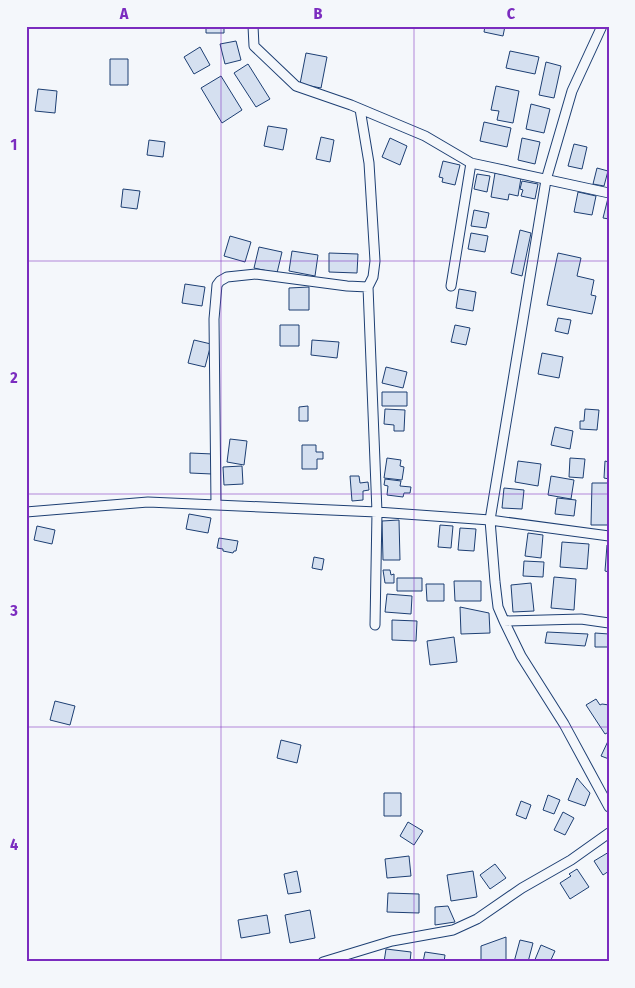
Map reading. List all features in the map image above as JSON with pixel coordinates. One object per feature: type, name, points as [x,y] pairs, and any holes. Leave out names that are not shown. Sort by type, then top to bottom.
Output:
[{"type":"street","points":[[253,26],[254,46],[296,86],[360,109],[425,136],[471,163],[609,193]]},
{"type":"street","points":[[602,26],[572,92],[546,180],[490,520],[494,582],[498,607],[520,656],[564,724],[609,807]]},
{"type":"street","points":[[360,109],[369,163],[375,262],[373,277],[368,287],[377,512],[375,625]]},
{"type":"street","points":[[451,286],[471,163]]},
{"type":"street","points":[[216,505],[214,319],[217,285],[228,276],[256,274],[368,287]]},
{"type":"street","points":[[26,512],[148,502],[377,512],[490,520],[609,536]]},
{"type":"street","points":[[504,621],[581,619],[609,623]]},
{"type":"street","points":[[323,962],[392,941],[453,930],[477,919],[522,888],[571,860],[609,833]]},
{"type":"building","points":[[206,26],[224,26],[224,33],[206,33]]},
{"type":"building","points":[[485,26],[505,26],[503,36],[484,32]]},
{"type":"building","points":[[236,41],[241,60],[225,64],[220,44]]},
{"type":"building","points":[[200,47],[210,65],[194,74],[184,57]]},
{"type":"building","points":[[510,51],[539,57],[535,74],[506,68]]},
{"type":"building","points":[[306,53],[327,57],[321,88],[300,84]]},
{"type":"building","points":[[110,59],[128,59],[128,85],[110,85]]},
{"type":"building","points":[[546,62],[561,66],[554,98],[539,95]]},
{"type":"building","points":[[248,64],[270,99],[256,107],[234,73]]},
{"type":"building","points":[[221,76],[242,110],[222,123],[201,88]]},
{"type":"building","points":[[496,86],[519,91],[513,123],[497,120],[499,111],[491,110]]},
{"type":"building","points":[[38,89],[57,91],[55,113],[35,111]]},
{"type":"building","points":[[531,104],[550,109],[544,133],[526,129]]},
{"type":"building","points":[[484,122],[511,128],[507,147],[480,141]]},
{"type":"building","points":[[268,126],[287,129],[283,150],[264,146]]},
{"type":"building","points":[[321,137],[334,140],[330,162],[316,159]]},
{"type":"building","points":[[390,138],[407,146],[400,165],[382,157]]},
{"type":"building","points":[[522,138],[540,142],[535,164],[518,160]]},
{"type":"building","points":[[149,140],[165,142],[163,157],[147,155]]},
{"type":"building","points":[[574,144],[587,147],[582,169],[568,166]]},
{"type":"building","points":[[443,161],[460,165],[455,185],[442,182],[443,178],[439,177]]},
{"type":"building","points":[[597,168],[608,171],[604,186],[593,184]]},
{"type":"building","points":[[495,173],[521,178],[518,196],[509,194],[508,200],[491,197]]},
{"type":"building","points":[[477,174],[490,176],[487,192],[474,189]]},
{"type":"building","points":[[522,181],[538,184],[535,199],[521,196],[523,190],[520,189]]},
{"type":"building","points":[[123,189],[140,191],[137,209],[121,207]]},
{"type":"building","points":[[578,192],[596,196],[592,215],[574,212]]},
{"type":"building","points":[[609,198],[609,219],[603,218]]},
{"type":"building","points":[[474,210],[489,213],[486,228],[471,226]]},
{"type":"building","points":[[520,230],[531,233],[522,276],[511,273]]},
{"type":"building","points":[[471,233],[488,236],[485,252],[468,249]]},
{"type":"building","points":[[230,236],[251,242],[245,262],[224,256]]},
{"type":"building","points":[[259,247],[282,252],[277,273],[254,268]]},
{"type":"building","points":[[292,251],[318,255],[315,276],[289,271]]},
{"type":"building","points":[[329,253],[358,254],[357,273],[329,272]]},
{"type":"building","points":[[558,253],[581,258],[577,276],[594,280],[591,295],[596,296],[592,314],[547,305]]},
{"type":"building","points":[[185,284],[205,287],[202,306],[182,303]]},
{"type":"building","points":[[309,287],[309,310],[289,310],[289,288]]},
{"type":"building","points":[[459,289],[476,292],[473,311],[456,308]]},
{"type":"building","points":[[558,318],[571,320],[568,334],[555,331]]},
{"type":"building","points":[[280,325],[299,325],[299,346],[280,346]]},
{"type":"building","points":[[455,325],[470,328],[466,345],[451,342]]},
{"type":"building","points":[[194,340],[211,344],[205,367],[188,363]]},
{"type":"building","points":[[312,340],[339,342],[337,358],[311,355]]},
{"type":"building","points":[[542,353],[563,357],[559,378],[538,374]]},
{"type":"building","points":[[386,367],[407,372],[403,388],[382,383]]},
{"type":"building","points":[[382,392],[407,392],[407,406],[382,406]]},
{"type":"building","points":[[308,406],[308,421],[299,421],[299,407]]},
{"type":"building","points":[[385,409],[405,410],[404,431],[394,431],[394,425],[384,424]]},
{"type":"building","points":[[585,409],[599,410],[597,430],[580,429],[580,421],[584,421]]},
{"type":"building","points":[[555,427],[573,431],[570,449],[551,445]]},
{"type":"building","points":[[230,439],[247,441],[244,465],[227,462]]},
{"type":"building","points":[[302,445],[316,445],[316,452],[323,452],[323,459],[317,459],[317,469],[302,469]]},
{"type":"building","points":[[190,453],[213,454],[212,474],[190,473]]},
{"type":"building","points":[[387,458],[401,460],[400,466],[404,467],[402,480],[384,478]]},
{"type":"building","points":[[570,458],[585,459],[583,478],[569,477]]},
{"type":"building","points":[[518,461],[541,464],[538,486],[515,482]]},
{"type":"building","points":[[605,461],[609,462],[609,479],[604,478]]},
{"type":"building","points":[[242,466],[243,484],[224,485],[223,467]]},
{"type":"building","points":[[350,476],[359,476],[360,483],[368,482],[369,490],[363,491],[363,500],[352,501]]},
{"type":"building","points":[[551,476],[574,480],[571,499],[548,495]]},
{"type":"building","points":[[385,479],[401,481],[400,486],[411,487],[410,493],[404,493],[403,497],[387,495],[388,486],[384,485]]},
{"type":"building","points":[[592,483],[609,483],[609,525],[591,525]]},
{"type":"building","points":[[504,488],[524,490],[522,509],[502,508]]},
{"type":"building","points":[[557,498],[576,500],[574,516],[555,514]]},
{"type":"building","points":[[189,514],[211,518],[208,533],[186,529]]},
{"type":"building","points":[[399,520],[400,560],[383,560],[382,521]]},
{"type":"building","points":[[440,525],[453,526],[451,548],[438,547]]},
{"type":"building","points":[[37,526],[55,530],[52,544],[34,540]]},
{"type":"building","points":[[460,528],[476,529],[474,551],[458,550]]},
{"type":"building","points":[[528,533],[543,535],[541,558],[525,556]]},
{"type":"building","points":[[219,538],[238,541],[236,551],[233,553],[217,548]]},
{"type":"building","points":[[562,542],[589,544],[587,569],[560,567]]},
{"type":"building","points":[[607,545],[609,545],[609,572],[605,571]]},
{"type":"building","points":[[314,557],[324,559],[322,570],[312,568]]},
{"type":"building","points":[[524,561],[544,562],[543,577],[523,576]]},
{"type":"building","points":[[383,570],[390,570],[391,575],[394,574],[394,583],[385,583]]},
{"type":"building","points":[[554,577],[576,579],[574,610],[551,608]]},
{"type":"building","points":[[397,578],[422,578],[422,591],[397,591]]},
{"type":"building","points":[[454,581],[481,581],[481,601],[455,601]]},
{"type":"building","points":[[531,583],[534,611],[513,612],[511,585]]},
{"type":"building","points":[[426,584],[444,584],[444,601],[427,601]]},
{"type":"building","points":[[387,594],[412,596],[411,614],[385,612]]},
{"type":"building","points":[[460,607],[489,613],[490,633],[461,634]]},
{"type":"building","points":[[392,620],[417,621],[416,641],[392,640]]},
{"type":"building","points":[[547,632],[588,634],[585,646],[545,643]]},
{"type":"building","points":[[595,633],[609,634],[609,647],[595,647]]},
{"type":"building","points":[[454,637],[457,662],[430,665],[427,641]]},
{"type":"building","points":[[596,699],[600,705],[609,705],[609,732],[605,734],[586,705]]},
{"type":"building","points":[[55,701],[75,706],[70,725],[50,720]]},
{"type":"building","points":[[609,739],[609,759],[601,756]]},
{"type":"building","points":[[281,740],[301,745],[297,763],[277,758]]},
{"type":"building","points":[[577,778],[590,793],[585,806],[568,800]]},
{"type":"building","points":[[384,793],[401,793],[401,816],[384,816]]},
{"type":"building","points":[[548,795],[560,800],[554,814],[543,810]]},
{"type":"building","points":[[521,801],[531,805],[526,819],[516,815]]},
{"type":"building","points":[[563,812],[574,818],[565,835],[554,830]]},
{"type":"building","points":[[408,822],[423,831],[414,845],[400,836]]},
{"type":"building","points":[[609,852],[609,871],[603,875],[594,861]]},
{"type":"building","points":[[409,856],[411,876],[387,878],[385,859]]},
{"type":"building","points":[[495,864],[506,878],[490,889],[480,875]]},
{"type":"building","points":[[577,869],[589,887],[570,899],[560,883],[571,876],[569,874]]},
{"type":"building","points":[[297,871],[301,892],[288,894],[284,874]]},
{"type":"building","points":[[473,871],[477,897],[451,901],[447,875]]},
{"type":"building","points":[[388,893],[419,894],[419,913],[387,912]]},
{"type":"building","points":[[448,906],[455,922],[435,925],[435,907]]},
{"type":"building","points":[[310,910],[315,938],[290,943],[285,915]]},
{"type":"building","points":[[267,915],[270,933],[241,938],[238,920]]},
{"type":"building","points":[[506,937],[506,962],[481,961],[481,946]]},
{"type":"building","points":[[520,940],[533,943],[528,962],[514,962]]},
{"type":"building","points":[[541,945],[555,951],[550,962],[534,962]]},
{"type":"building","points":[[386,949],[411,952],[410,962],[384,962]]},
{"type":"building","points":[[425,952],[445,955],[444,962],[423,962]]}]
